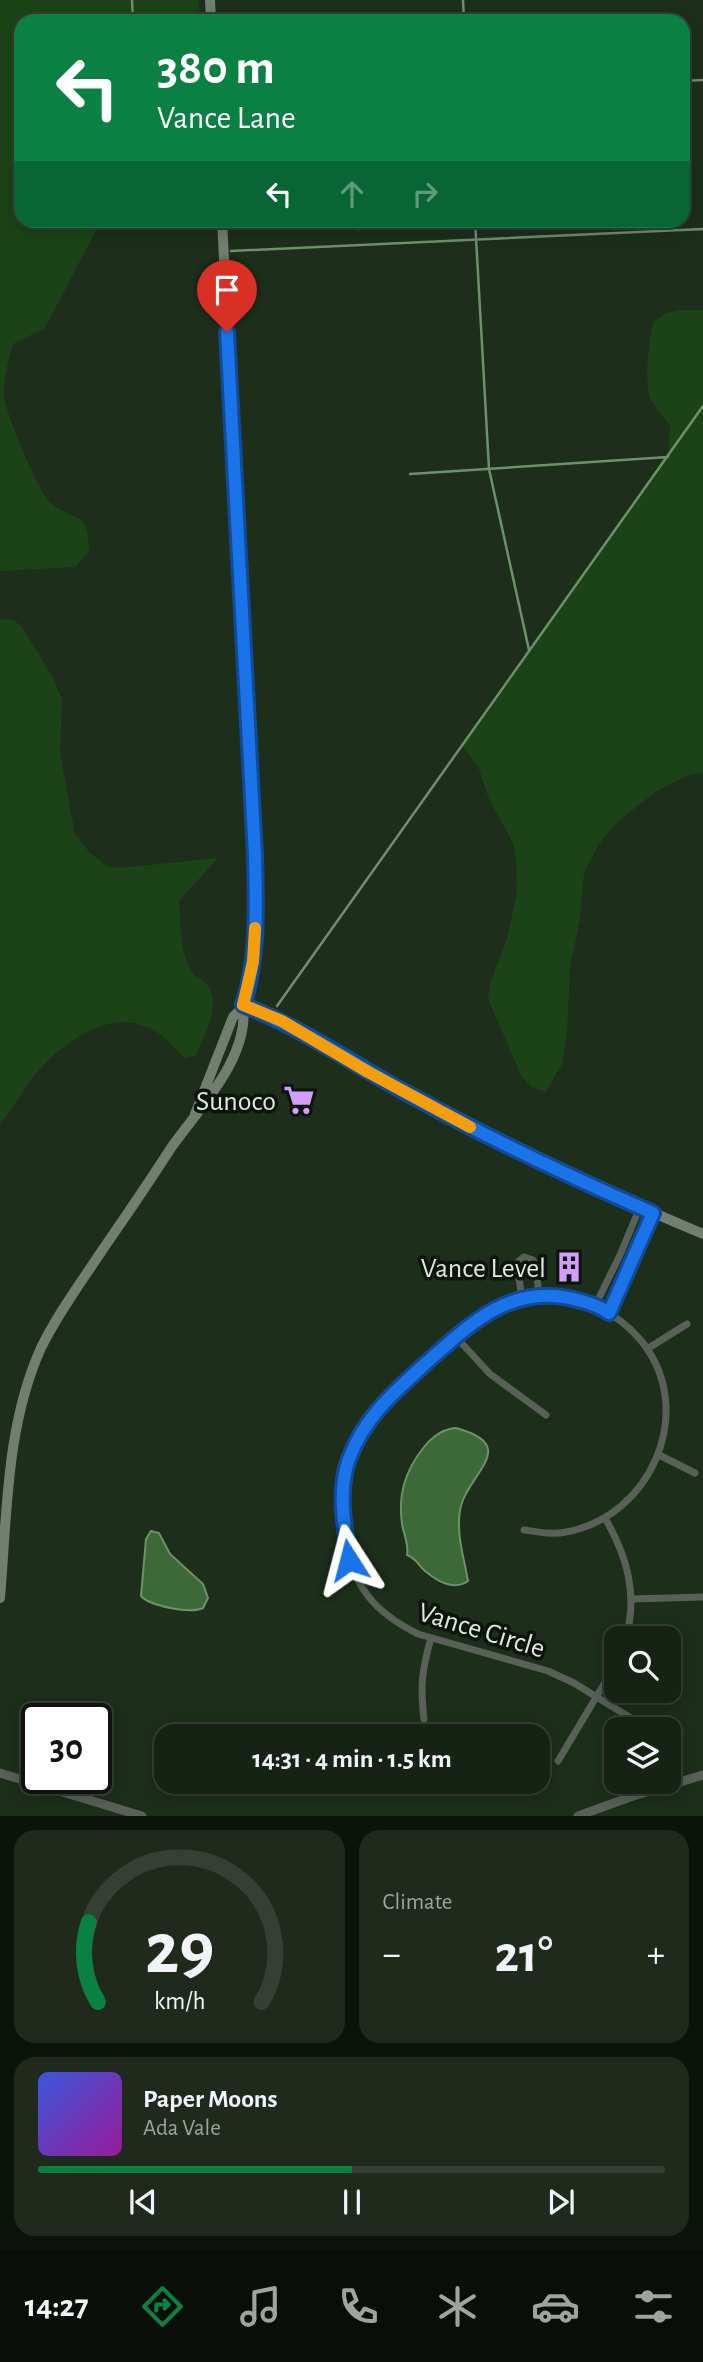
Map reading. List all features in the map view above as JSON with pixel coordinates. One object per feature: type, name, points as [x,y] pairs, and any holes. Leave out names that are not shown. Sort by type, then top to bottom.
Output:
[{"type":"main road","points":[[0,1598],[13,1451],[30,1375],[54,1325],[77,1287],[195,1114],[209,1100],[237,1046],[245,1020],[243,1005],[249,985],[255,940],[255,855],[222,228]]},
{"type":"main road","points":[[243,1005],[282,1021],[368,1072],[476,1130],[703,1234]]},
{"type":"street","points":[[595,1306],[640,1207]]},
{"type":"street","points":[[609,1313],[653,1213]]},
{"type":"street","points":[[522,1299],[517,1263],[524,1257],[533,1260],[536,1266],[539,1296]]},
{"type":"street","name":"Vance Circle","points":[[524,1530],[549,1534],[581,1529],[618,1511],[648,1477],[659,1455],[665,1427],[665,1396],[656,1365],[647,1349],[636,1335],[609,1313],[564,1297],[539,1296],[522,1299],[502,1304],[482,1316],[373,1414],[358,1437],[347,1462],[343,1492],[349,1560],[367,1595],[398,1624],[431,1638],[548,1671],[629,1717]]},
{"type":"street","points":[[647,1349],[687,1324]]},
{"type":"street","points":[[456,1337],[490,1374],[546,1415]]},
{"type":"street","points":[[659,1455],[695,1473]]},
{"type":"street","points":[[606,1518],[625,1559],[632,1599],[628,1626]]},
{"type":"street","points":[[632,1599],[703,1597]]},
{"type":"street","points":[[424,1719],[420,1689],[431,1638]]},
{"type":"street","points":[[558,1761],[604,1686]]},
{"type":"street","points":[[0,1773],[142,1816]]},
{"type":"street","points":[[578,1816],[703,1775]]},
{"type":"shaded area","points":[[0,0],[199,0],[200,14],[14,14],[14,228],[97,228],[45,328],[13,344],[4,384],[4,397],[10,419],[30,468],[49,501],[83,522],[89,551],[75,567],[0,571]]},
{"type":"shaded area","points":[[703,310],[703,773],[686,776],[657,791],[618,821],[599,844],[584,873],[580,919],[570,967],[567,1033],[562,1064],[546,1092],[531,1087],[521,1075],[488,999],[490,984],[507,938],[517,892],[516,859],[513,843],[489,799],[478,766],[462,746],[668,457],[670,425],[649,395],[649,352],[653,322],[666,313]]},
{"type":"shaded area","points":[[0,619],[14,620],[22,627],[54,680],[62,699],[60,753],[75,834],[90,853],[107,866],[119,868],[218,858],[179,901],[181,937],[188,964],[192,972],[208,986],[213,1003],[210,1021],[196,1055],[186,1059],[166,1039],[137,1024],[122,1022],[91,1030],[76,1038],[50,1059],[34,1076],[0,1123]]},
{"type":"shaded area","points":[[456,1428],[475,1435],[485,1443],[488,1452],[460,1510],[460,1537],[468,1581],[451,1585],[435,1578],[407,1555],[401,1503],[404,1483],[417,1456],[434,1437]]},
{"type":"shaded area","points":[[151,1531],[159,1533],[170,1554],[203,1584],[208,1598],[203,1608],[170,1608],[141,1596],[146,1539]]},
{"type":"waterway","points":[[132,0],[133,14]]},
{"type":"waterway","points":[[463,0],[464,14]]},
{"type":"waterway","points":[[690,81],[703,80]]},
{"type":"waterway","points":[[475,228],[489,469],[529,650]]},
{"type":"waterway","points":[[231,251],[703,229]]},
{"type":"waterway","points":[[277,1006],[703,406]]},
{"type":"waterway","points":[[410,474],[668,457]]},
{"type":"slow traffic","points":[[255,928],[253,962],[243,1005],[282,1021],[343,1058],[470,1127]]},
{"type":"place","name":"Sunoco","points":[[299,1100]]},
{"type":"place","name":"Vance Level","points":[[569,1267]]},
{"type":"route","points":[[227,332],[255,855],[255,940],[249,985],[243,1005],[282,1021],[343,1058],[476,1130],[653,1213],[609,1313],[586,1302],[564,1297],[542,1296],[502,1304],[464,1330],[373,1414],[365,1424],[347,1462],[343,1508],[349,1560]]}]
